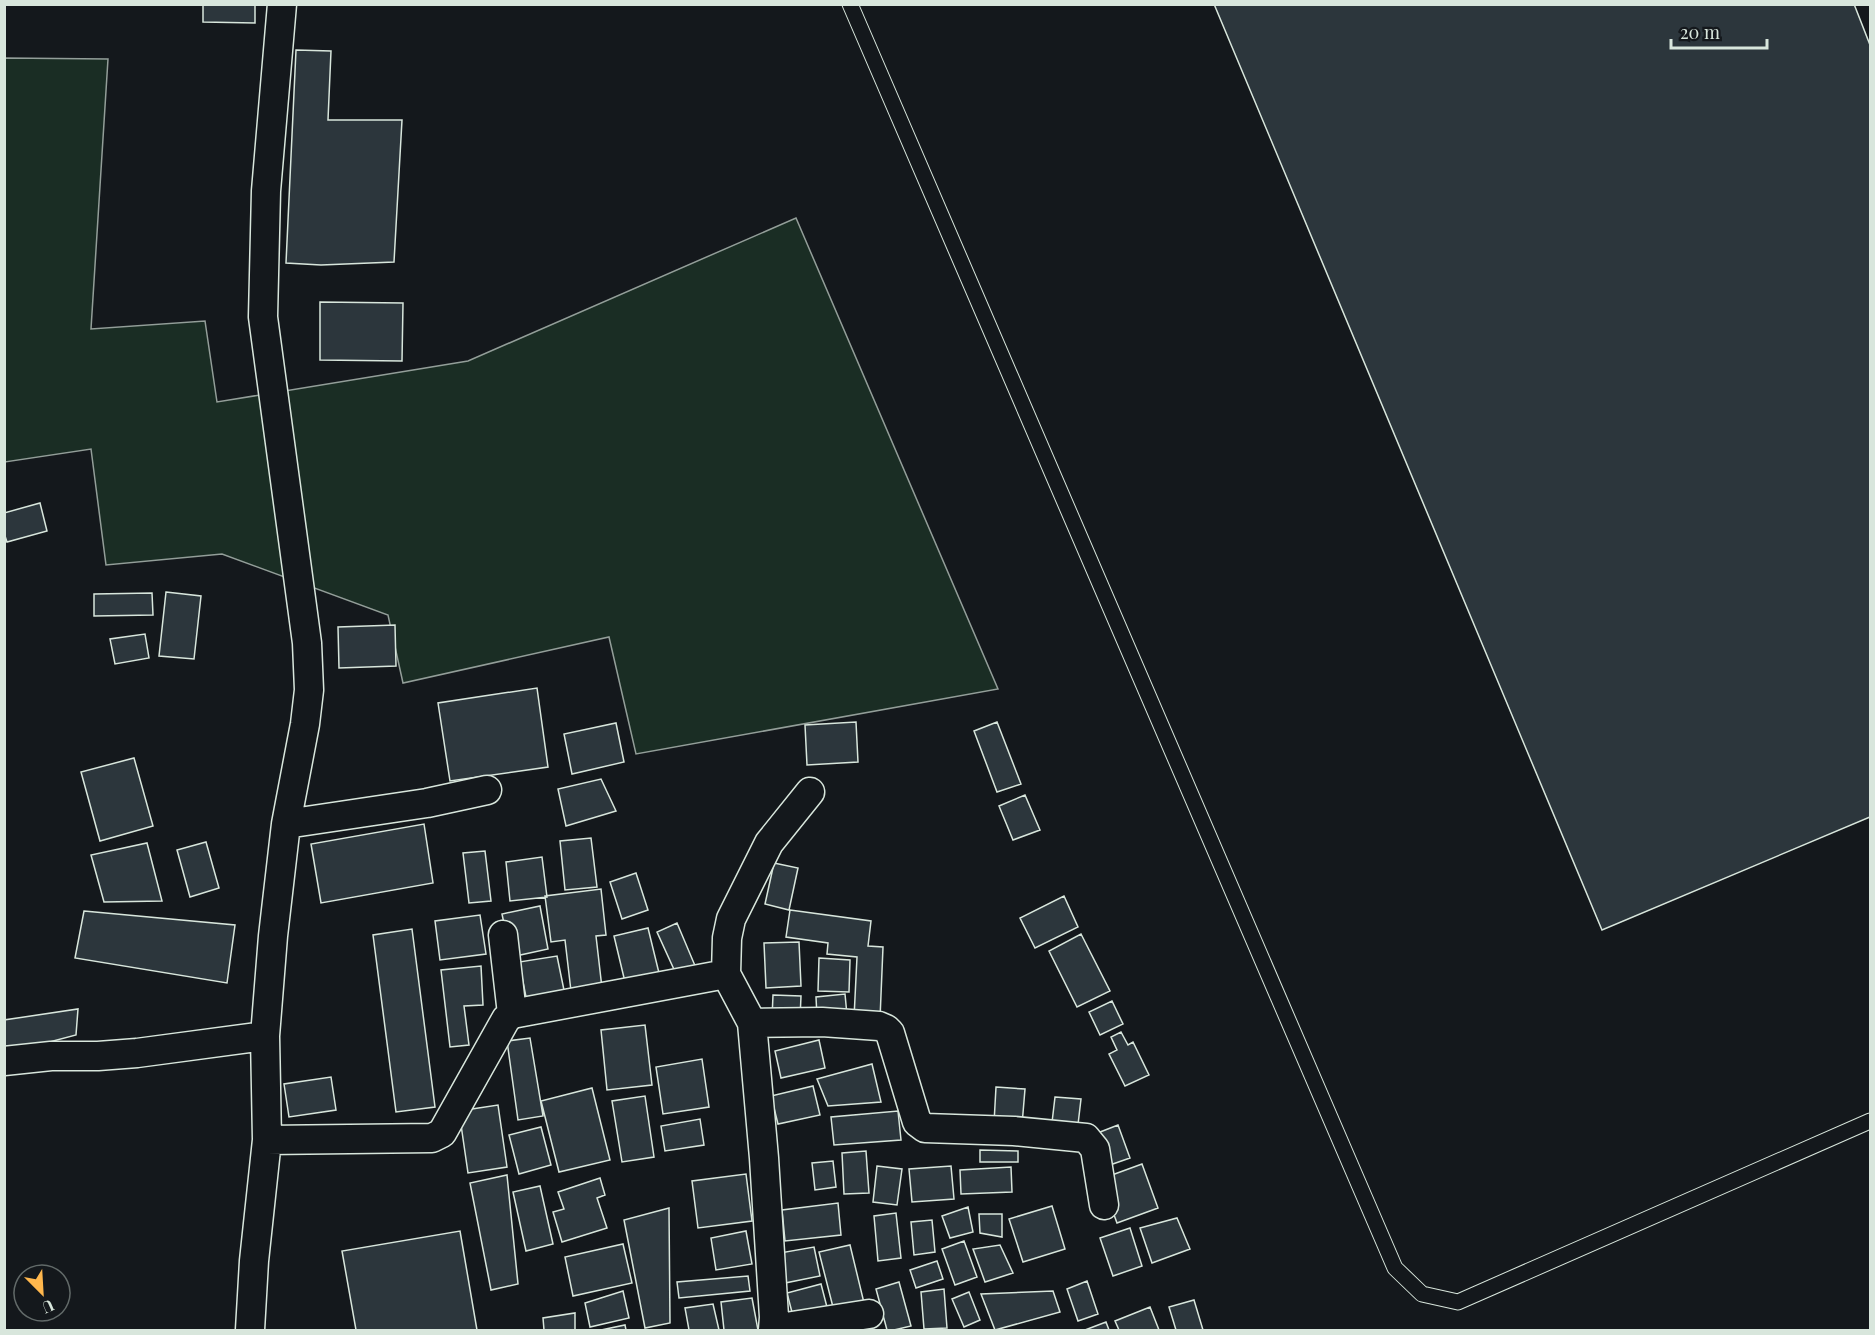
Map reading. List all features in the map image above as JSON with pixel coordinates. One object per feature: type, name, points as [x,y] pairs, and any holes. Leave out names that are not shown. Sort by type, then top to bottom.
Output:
[{"type":"street","points":[[250,1330],[254,1261],[267,1140],[265,1036],[273,936],[286,824],[305,724],[309,690],[307,643],[263,317],[267,191],[282,4]]},
{"type":"street","points":[[286,824],[427,802],[487,790]]},
{"type":"street","points":[[810,792],[769,843],[736,908],[727,938],[726,974],[752,1023],[764,1158],[773,1330],[869,1314]]},
{"type":"street","points":[[503,935],[512,1014]]},
{"type":"street","points":[[267,1140],[438,1137],[506,1019],[512,1014],[726,974]]},
{"type":"street","points":[[752,1023],[822,1022],[879,1026],[886,1029],[890,1033],[920,1126],[1086,1138],[1095,1149],[1104,1205]]},
{"type":"street","points":[[4,1061],[51,1056],[137,1053],[265,1036]]},
{"type":"lane","points":[[850,4],[1395,1268],[1422,1294],[1458,1302],[1870,1121]]},
{"type":"green space","points":[[5,58],[108,59],[91,329],[205,321],[217,402],[468,361],[796,218],[998,689],[636,754],[609,637],[403,683],[388,615],[222,554],[106,565],[91,449],[5,462]]},
{"type":"building","points":[[203,4],[255,4],[255,23],[203,22]]},
{"type":"building","points":[[1214,4],[1854,4],[1870,45],[1870,817],[1602,930]]},
{"type":"building","points":[[296,50],[331,51],[328,120],[402,120],[394,262],[321,265],[286,263]]},
{"type":"building","points":[[320,302],[403,303],[402,361],[320,360]]},
{"type":"building","points":[[40,503],[47,531],[7,542],[4,533],[4,513]]},
{"type":"building","points":[[166,592],[201,596],[194,659],[159,656]]},
{"type":"building","points":[[152,593],[153,615],[94,616],[94,594]]},
{"type":"building","points":[[395,625],[396,666],[339,668],[338,627]]},
{"type":"building","points":[[145,634],[149,658],[115,664],[110,639]]},
{"type":"building","points":[[537,688],[548,767],[450,781],[438,703]]},
{"type":"building","points":[[856,722],[858,762],[807,765],[805,725]]},
{"type":"building","points":[[997,722],[1021,784],[997,792],[974,731]]},
{"type":"building","points":[[616,723],[624,762],[572,774],[564,734]]},
{"type":"building","points":[[134,758],[153,826],[100,841],[81,772]]},
{"type":"building","points":[[601,779],[616,811],[566,826],[558,789]]},
{"type":"building","points":[[1025,795],[1040,830],[1013,840],[999,806]]},
{"type":"building","points":[[424,824],[433,883],[321,903],[311,844]]},
{"type":"building","points":[[591,838],[597,887],[565,890],[560,841]]},
{"type":"building","points":[[206,842],[219,888],[190,897],[177,850]]},
{"type":"building","points":[[147,843],[162,901],[104,902],[91,855]]},
{"type":"building","points":[[485,851],[491,901],[469,903],[463,853]]},
{"type":"building","points":[[542,857],[547,897],[510,901],[506,862]]},
{"type":"building","points":[[774,863],[798,868],[789,910],[765,904]]},
{"type":"building","points":[[636,873],[648,910],[622,919],[610,882]]},
{"type":"building","points":[[601,889],[606,935],[596,936],[602,988],[571,991],[565,940],[551,942],[545,896]]},
{"type":"building","points":[[1064,896],[1078,927],[1035,948],[1020,918]]},
{"type":"building","points":[[540,906],[548,949],[511,957],[502,914]]},
{"type":"building","points":[[790,910],[871,921],[868,946],[883,947],[880,1019],[854,1018],[857,957],[827,954],[828,943],[786,937]]},
{"type":"building","points":[[84,911],[235,925],[227,983],[75,958]]},
{"type":"building","points":[[480,915],[486,954],[440,960],[435,921]]},
{"type":"building","points":[[677,923],[696,968],[677,976],[657,932]]},
{"type":"building","points":[[648,928],[659,973],[625,982],[614,936]]},
{"type":"building","points":[[412,929],[435,1107],[396,1112],[373,935]]},
{"type":"building","points":[[1081,934],[1110,991],[1077,1007],[1049,951]]},
{"type":"building","points":[[799,942],[801,986],[766,988],[764,943]]},
{"type":"building","points":[[557,956],[565,995],[527,1002],[519,962]]},
{"type":"building","points":[[819,958],[850,960],[849,992],[818,991]]},
{"type":"building","points":[[481,966],[483,1005],[464,1006],[469,1045],[450,1047],[441,970]]},
{"type":"building","points":[[845,994],[847,1015],[817,1017],[816,997]]},
{"type":"building","points":[[773,995],[801,996],[800,1019],[772,1018]]},
{"type":"building","points":[[1112,1001],[1123,1024],[1100,1035],[1089,1012]]},
{"type":"building","points":[[78,1009],[76,1035],[4,1054],[4,1020]]},
{"type":"building","points":[[645,1025],[652,1085],[607,1090],[601,1030]]},
{"type":"building","points":[[1121,1032],[1128,1045],[1133,1042],[1149,1075],[1125,1086],[1109,1054],[1117,1050],[1111,1037]]},
{"type":"building","points":[[530,1038],[543,1116],[518,1120],[507,1041]]},
{"type":"building","points":[[819,1040],[825,1068],[781,1078],[775,1051]]},
{"type":"building","points":[[702,1059],[709,1107],[663,1114],[656,1067]]},
{"type":"building","points":[[872,1064],[881,1102],[828,1106],[817,1079]]},
{"type":"building","points":[[331,1077],[336,1110],[289,1117],[284,1084]]},
{"type":"building","points":[[813,1086],[820,1115],[778,1124],[771,1096]]},
{"type":"building","points":[[996,1087],[1025,1089],[1022,1125],[994,1123]]},
{"type":"building","points":[[592,1088],[610,1160],[559,1172],[541,1101]]},
{"type":"building","points":[[645,1096],[654,1157],[622,1162],[612,1101]]},
{"type":"building","points":[[1055,1097],[1081,1099],[1077,1133],[1051,1131]]},
{"type":"building","points":[[498,1105],[507,1167],[468,1173],[459,1111]]},
{"type":"building","points":[[898,1111],[901,1140],[834,1145],[831,1117]]},
{"type":"building","points":[[700,1119],[704,1145],[665,1151],[661,1126]]},
{"type":"building","points":[[1118,1125],[1130,1158],[1107,1166],[1095,1134]]},
{"type":"building","points":[[541,1127],[551,1165],[519,1174],[509,1135]]},
{"type":"building","points":[[980,1150],[1018,1151],[1018,1162],[980,1162]]},
{"type":"building","points":[[866,1151],[869,1193],[844,1194],[842,1153]]},
{"type":"building","points":[[833,1161],[836,1187],[815,1190],[812,1163]]},
{"type":"building","points":[[1142,1164],[1158,1208],[1117,1223],[1101,1179]]},
{"type":"building","points":[[877,1166],[902,1169],[897,1205],[873,1202]]},
{"type":"building","points":[[951,1166],[954,1199],[912,1202],[909,1169]]},
{"type":"building","points":[[1011,1167],[1012,1192],[961,1194],[960,1170]]},
{"type":"building","points":[[746,1174],[752,1221],[698,1228],[692,1181]]},
{"type":"building","points":[[507,1175],[518,1284],[491,1290],[470,1183]]},
{"type":"building","points":[[600,1178],[605,1195],[597,1198],[607,1228],[562,1242],[553,1212],[564,1209],[558,1192]]},
{"type":"building","points":[[540,1186],[553,1244],[526,1251],[513,1192]]},
{"type":"building","points":[[838,1203],[841,1235],[785,1241],[782,1210]]},
{"type":"building","points":[[1052,1206],[1065,1249],[1023,1262],[1009,1219]]},
{"type":"building","points":[[968,1207],[973,1232],[950,1238],[942,1216]]},
{"type":"building","points":[[669,1208],[670,1323],[645,1328],[624,1220]]},
{"type":"building","points":[[896,1213],[901,1258],[878,1261],[874,1216]]},
{"type":"building","points":[[979,1214],[1002,1214],[1002,1237],[980,1233]]},
{"type":"building","points":[[1177,1218],[1190,1249],[1152,1263],[1140,1228]]},
{"type":"building","points":[[932,1220],[935,1252],[914,1255],[911,1222]]},
{"type":"building","points":[[1130,1228],[1142,1266],[1113,1276],[1100,1238]]},
{"type":"building","points":[[460,1231],[477,1330],[356,1330],[342,1251]]},
{"type":"building","points":[[746,1231],[752,1264],[716,1270],[711,1238]]},
{"type":"building","points":[[964,1241],[977,1277],[955,1285],[942,1249]]},
{"type":"building","points":[[623,1244],[632,1283],[573,1296],[565,1257]]},
{"type":"building","points":[[850,1245],[865,1307],[835,1315],[819,1252]]},
{"type":"building","points":[[1000,1245],[1013,1273],[985,1282],[973,1249]]},
{"type":"building","points":[[814,1247],[820,1276],[780,1284],[774,1254]]},
{"type":"building","points":[[937,1261],[943,1279],[916,1288],[910,1270]]},
{"type":"building","points":[[748,1276],[750,1291],[679,1298],[677,1282]]},
{"type":"building","points":[[1087,1281],[1098,1314],[1078,1321],[1067,1289]]},
{"type":"building","points":[[899,1282],[911,1326],[887,1330],[876,1289]]},
{"type":"building","points":[[821,1284],[828,1311],[794,1320],[787,1293]]},
{"type":"building","points":[[944,1289],[947,1328],[924,1329],[921,1292]]},
{"type":"building","points":[[623,1291],[629,1318],[590,1327],[585,1303]]},
{"type":"building","points":[[1053,1291],[1060,1312],[995,1330],[981,1294]]},
{"type":"building","points":[[969,1292],[980,1320],[964,1327],[952,1299]]},
{"type":"building","points":[[752,1298],[758,1330],[724,1330],[721,1302]]},
{"type":"building","points":[[1194,1300],[1203,1330],[1176,1330],[1169,1307]]},
{"type":"building","points":[[713,1304],[719,1330],[689,1330],[685,1308]]},
{"type":"building","points":[[1150,1307],[1159,1330],[1119,1330],[1115,1321]]},
{"type":"building","points":[[575,1313],[575,1330],[544,1330],[543,1318]]},
{"type":"building","points":[[1106,1322],[1109,1330],[1085,1330]]},
{"type":"building","points":[[625,1325],[626,1330],[601,1330]]}]
